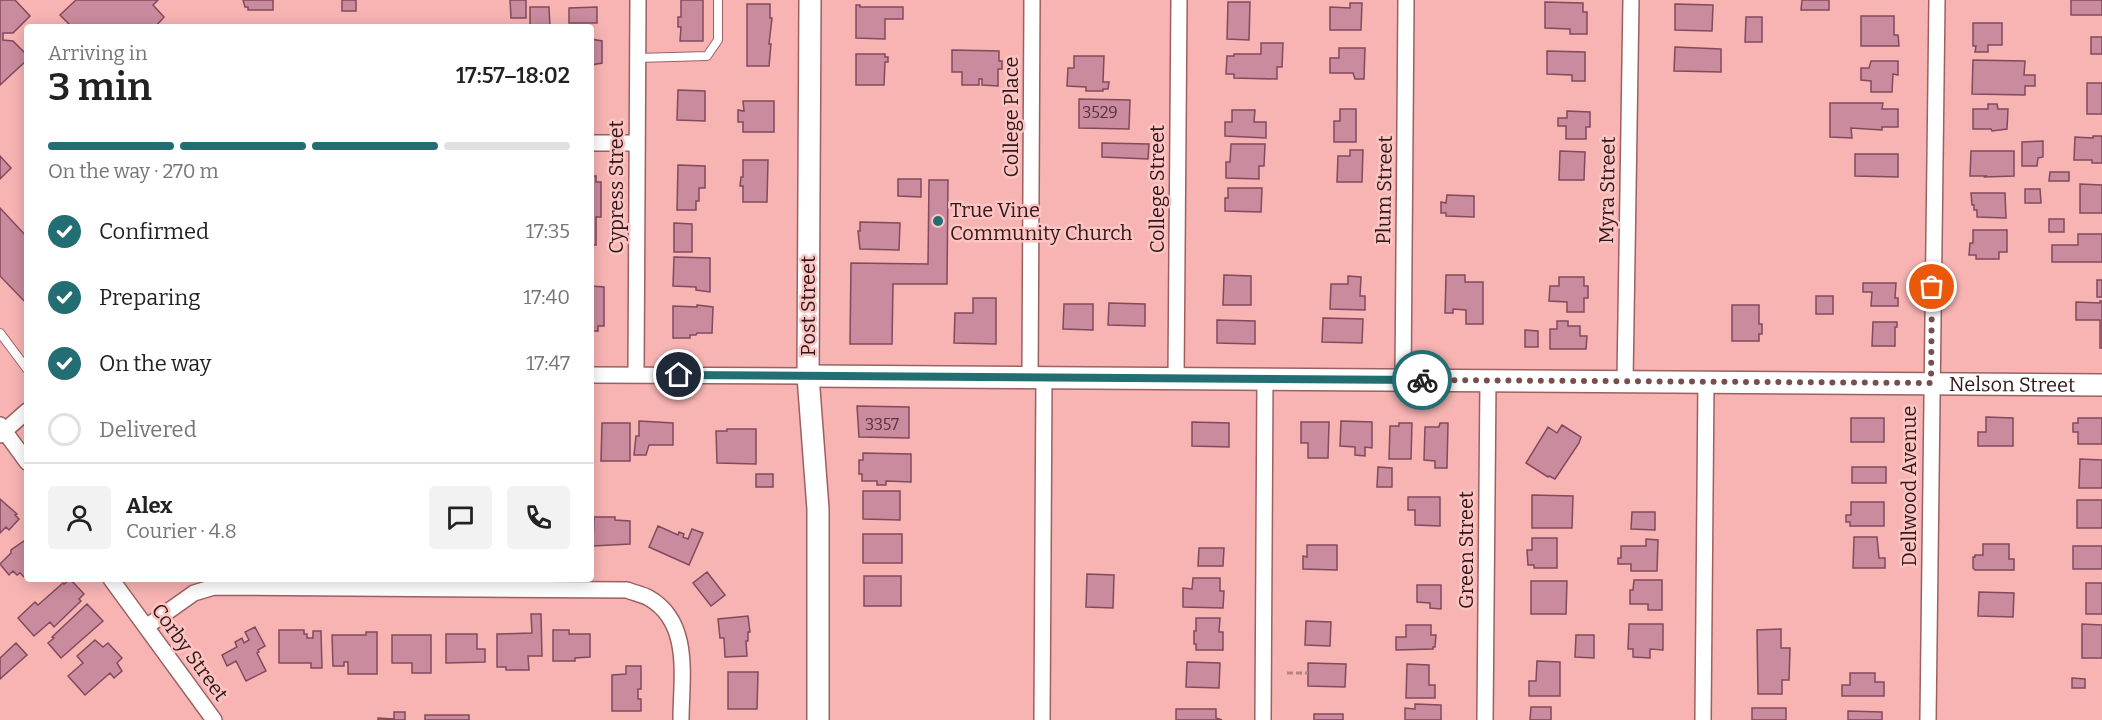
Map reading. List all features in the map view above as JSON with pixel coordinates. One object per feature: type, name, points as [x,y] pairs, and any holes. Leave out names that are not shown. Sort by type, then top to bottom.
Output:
[{"type":"street","name":"Cypress Street","points":[[636,375],[638,0]]},
{"type":"street","name":"Post Street","points":[[810,0],[808,376],[818,509],[818,720]]},
{"type":"street","name":"College Place","points":[[1032,0],[1037,378]]},
{"type":"street","name":"College Street","points":[[1176,378],[1179,0]]},
{"type":"street","name":"Plum Street","points":[[1403,380],[1406,0]]},
{"type":"street","name":"Myra Street","points":[[1625,381],[1630,0]]},
{"type":"street","name":"Dellwood Avenue","points":[[1928,720],[1937,0]]},
{"type":"street","points":[[594,143],[637,144]]},
{"type":"street","name":"Nelson Street","points":[[594,375],[2102,385]]},
{"type":"street","points":[[1037,378],[1042,720]]},
{"type":"street","points":[[1263,720],[1265,378]]},
{"type":"street","name":"Green Street","points":[[1485,720],[1488,380]]},
{"type":"street","points":[[1703,720],[1706,382]]},
{"type":"street","points":[[24,413],[2,430],[24,458]]},
{"type":"street","name":"Corby Street","points":[[113,582],[214,720]]},
{"type":"street","points":[[146,627],[194,593],[214,587],[627,590],[647,597],[666,610],[677,628],[682,651],[681,720]]},
{"type":"lane","points":[[638,58],[707,56],[718,40],[717,0]]},
{"type":"lane","points":[[0,333],[24,365]]},
{"type":"path","points":[[1287,673],[1308,673]]},
{"type":"building","points":[[0,0],[15,0],[30,16],[13,33],[3,33],[3,40],[13,41],[24,52],[24,63],[0,85]]},
{"type":"building","points":[[76,0],[158,0],[153,5],[164,17],[158,24],[69,24],[60,15]]},
{"type":"building","points":[[243,0],[273,0],[273,10],[248,10]]},
{"type":"building","points":[[342,0],[356,0],[356,11],[342,11]]},
{"type":"building","points":[[510,0],[526,0],[526,18],[511,18]]},
{"type":"building","points":[[681,0],[703,0],[703,41],[680,41],[681,27],[678,27],[678,17],[681,17]]},
{"type":"building","points":[[1802,0],[1829,0],[1829,10],[1801,10]]},
{"type":"building","points":[[2071,0],[2102,0],[2102,15],[2071,15]]},
{"type":"building","points":[[1228,2],[1250,2],[1249,40],[1227,39]]},
{"type":"building","points":[[1545,2],[1583,3],[1583,12],[1587,12],[1587,34],[1570,34],[1570,29],[1545,28]]},
{"type":"building","points":[[1350,3],[1362,3],[1361,30],[1330,30],[1330,7],[1350,8]]},
{"type":"building","points":[[747,4],[770,4],[770,18],[772,18],[769,66],[747,66]]},
{"type":"building","points":[[1675,4],[1713,5],[1712,31],[1675,30]]},
{"type":"building","points":[[856,5],[860,7],[903,7],[903,19],[885,19],[885,39],[856,38]]},
{"type":"building","points":[[530,7],[549,7],[550,24],[530,24]]},
{"type":"building","points":[[597,7],[597,23],[569,23],[569,8]]},
{"type":"building","points":[[1861,16],[1894,16],[1894,35],[1898,35],[1899,46],[1861,46]]},
{"type":"building","points":[[1746,17],[1762,17],[1762,42],[1745,42]]},
{"type":"building","points":[[1973,23],[2002,23],[2002,45],[1988,45],[1988,52],[1975,52]]},
{"type":"building","points":[[2091,37],[2102,37],[2102,54],[2091,54]]},
{"type":"building","points":[[594,40],[602,41],[602,63],[594,64]]},
{"type":"building","points":[[1261,43],[1283,43],[1282,67],[1277,67],[1277,79],[1234,78],[1234,74],[1226,74],[1227,56],[1261,54]]},
{"type":"building","points":[[1675,47],[1721,49],[1721,72],[1674,71]]},
{"type":"building","points":[[1339,48],[1365,48],[1364,79],[1355,79],[1353,73],[1330,73],[1330,58],[1339,58]]},
{"type":"building","points":[[952,50],[999,51],[1002,69],[998,69],[998,86],[982,85],[982,79],[979,79],[979,85],[962,85],[962,72],[952,72]]},
{"type":"building","points":[[1547,51],[1585,52],[1585,81],[1572,81],[1572,75],[1547,74]]},
{"type":"building","points":[[856,54],[885,54],[885,57],[888,57],[888,62],[885,62],[884,85],[856,85]]},
{"type":"building","points":[[1074,56],[1104,56],[1103,82],[1109,82],[1108,89],[1086,91],[1086,87],[1067,86],[1068,68],[1074,68]]},
{"type":"building","points":[[1973,60],[2025,61],[2024,75],[2035,75],[2035,86],[2025,86],[2025,95],[1972,94]]},
{"type":"building","points":[[1871,61],[1898,61],[1898,75],[1893,74],[1892,92],[1871,92],[1871,81],[1861,80],[1861,68],[1869,68]]},
{"type":"building","points":[[2087,83],[2102,83],[2102,114],[2087,114]]},
{"type":"building","points":[[678,90],[705,91],[705,121],[677,120]]},
{"type":"building","points":[[1079,99],[1130,100],[1129,129],[1079,128]]},
{"type":"building","points":[[743,101],[774,101],[774,132],[743,132],[743,122],[738,122],[738,110],[744,111]]},
{"type":"building","points":[[1830,103],[1883,103],[1882,109],[1898,109],[1898,127],[1882,127],[1882,130],[1851,128],[1852,138],[1830,137]]},
{"type":"building","points":[[1988,104],[1997,104],[1998,109],[2008,109],[2007,129],[1992,131],[1991,129],[1973,129],[1973,109],[1988,109]]},
{"type":"building","points":[[1340,109],[1356,109],[1356,142],[1334,142],[1334,121],[1340,121]]},
{"type":"building","points":[[1232,110],[1255,110],[1254,122],[1266,122],[1266,138],[1225,136],[1225,122],[1232,122]]},
{"type":"building","points":[[1567,111],[1590,112],[1590,127],[1586,127],[1586,139],[1566,139],[1566,126],[1558,126],[1558,118],[1567,118]]},
{"type":"building","points":[[2093,136],[2102,136],[2102,163],[2092,163],[2092,160],[2074,160],[2075,137],[2093,138]]},
{"type":"building","points":[[2043,141],[2043,157],[2038,158],[2037,166],[2022,166],[2022,142]]},
{"type":"building","points":[[1102,143],[1149,144],[1148,159],[1102,157]]},
{"type":"building","points":[[1231,144],[1265,144],[1264,166],[1259,166],[1259,179],[1226,178],[1226,162],[1230,162]]},
{"type":"building","points":[[1350,150],[1363,150],[1362,182],[1337,182],[1338,156],[1350,156]]},
{"type":"building","points":[[1560,151],[1585,152],[1584,180],[1559,180]]},
{"type":"building","points":[[1971,151],[2014,151],[2014,176],[1970,176]]},
{"type":"building","points":[[1855,154],[1898,154],[1898,177],[1855,176]]},
{"type":"building","points":[[0,156],[11,168],[0,179]]},
{"type":"building","points":[[743,160],[768,160],[767,202],[743,202],[743,186],[740,186],[741,177],[743,177]]},
{"type":"building","points":[[678,165],[705,166],[705,188],[699,188],[696,210],[677,210]]},
{"type":"building","points":[[2050,172],[2069,172],[2069,181],[2049,181]]},
{"type":"building","points":[[594,176],[596,176],[596,182],[601,182],[601,217],[596,217],[596,245],[594,245]]},
{"type":"building","points":[[898,179],[921,179],[921,197],[898,196]]},
{"type":"building","name":"True Vine Community Church","points":[[929,180],[948,180],[947,284],[893,284],[892,344],[850,344],[851,263],[928,264]]},
{"type":"building","points":[[2080,184],[2102,185],[2102,213],[2080,213]]},
{"type":"building","points":[[1228,188],[1262,188],[1261,212],[1225,211]]},
{"type":"building","points":[[2025,189],[2040,189],[2041,203],[2025,203]]},
{"type":"building","points":[[1971,193],[2005,193],[2006,218],[1977,217],[1977,210],[1974,210],[1974,205],[1972,205]]},
{"type":"building","points":[[1447,195],[1474,196],[1474,217],[1446,216],[1446,213],[1441,213],[1441,202],[1446,203]]},
{"type":"building","points":[[0,208],[24,234],[24,301],[0,276]]},
{"type":"building","points":[[2049,219],[2064,219],[2064,232],[2049,232]]},
{"type":"building","points":[[860,222],[900,223],[899,250],[860,249],[858,231],[860,231]]},
{"type":"building","points":[[674,223],[692,224],[692,252],[674,252]]},
{"type":"building","points":[[1973,230],[2007,230],[2007,252],[1999,252],[1999,259],[1976,259],[1976,255],[1969,255],[1970,243],[1973,243]]},
{"type":"building","points":[[2078,234],[2102,234],[2102,262],[2052,262],[2052,245],[2078,245]]},
{"type":"building","points":[[674,257],[710,258],[710,292],[696,290],[696,287],[673,286]]},
{"type":"building","points":[[1224,275],[1251,276],[1251,305],[1223,305]]},
{"type":"building","points":[[1446,275],[1465,275],[1465,282],[1483,282],[1483,324],[1466,324],[1466,310],[1453,309],[1453,313],[1445,313]]},
{"type":"building","points":[[1348,276],[1361,277],[1360,296],[1365,296],[1365,310],[1330,309],[1331,284],[1348,284]]},
{"type":"building","points":[[1559,277],[1584,277],[1584,286],[1588,286],[1588,298],[1584,298],[1584,312],[1567,312],[1567,302],[1549,301],[1550,286],[1559,286]]},
{"type":"building","points":[[2097,280],[2102,280],[2102,297],[2097,297]]},
{"type":"building","points":[[1863,283],[1896,283],[1895,298],[1898,298],[1898,306],[1871,306],[1872,292],[1863,292]]},
{"type":"building","points":[[594,286],[604,287],[604,326],[598,326],[598,331],[594,331]]},
{"type":"building","points":[[1816,296],[1833,296],[1833,314],[1816,314]]},
{"type":"building","points":[[973,298],[996,298],[996,344],[954,343],[955,313],[973,313]]},
{"type":"building","points":[[2102,301],[2102,348],[2100,348],[2100,320],[2076,320],[2076,302],[2100,303]]},
{"type":"building","points":[[1109,303],[1145,304],[1145,326],[1108,325]]},
{"type":"building","points":[[1064,304],[1093,304],[1093,330],[1063,329]]},
{"type":"building","points":[[697,305],[713,307],[712,333],[697,333],[690,335],[690,338],[673,338],[673,306],[697,307]]},
{"type":"building","points":[[1732,305],[1759,305],[1759,324],[1762,324],[1762,334],[1759,334],[1759,341],[1732,341]]},
{"type":"building","points":[[1323,318],[1363,319],[1362,343],[1322,342]]},
{"type":"building","points":[[1217,320],[1255,321],[1255,344],[1217,343]]},
{"type":"building","points":[[1557,321],[1568,321],[1568,326],[1580,326],[1580,336],[1587,336],[1586,349],[1550,349],[1550,329],[1557,329]]},
{"type":"building","points":[[1873,322],[1897,322],[1895,346],[1872,346]]},
{"type":"building","points":[[1525,330],[1538,331],[1538,347],[1525,347]]},
{"type":"building","points":[[857,406],[909,407],[909,438],[859,437]]},
{"type":"building","points":[[1986,417],[2013,418],[2013,446],[1978,446],[1978,432],[1986,432]]},
{"type":"building","points":[[1851,418],[1884,418],[1884,442],[1851,442]]},
{"type":"building","points":[[2078,418],[2102,418],[2102,444],[2078,444],[2078,432],[2073,432],[2073,423],[2078,423]]},
{"type":"building","points":[[639,421],[673,423],[673,445],[649,445],[646,455],[634,455],[636,436],[639,436]]},
{"type":"building","points":[[1341,421],[1372,422],[1372,448],[1365,447],[1365,456],[1355,455],[1355,447],[1340,446]]},
{"type":"building","points":[[1192,422],[1229,423],[1229,447],[1192,446]]},
{"type":"building","points":[[1301,422],[1329,422],[1328,458],[1308,458],[1308,443],[1301,443]]},
{"type":"building","points":[[602,423],[630,423],[630,461],[601,461]]},
{"type":"building","points":[[1399,423],[1412,423],[1411,459],[1389,459],[1390,426],[1399,426]]},
{"type":"building","points":[[1440,423],[1448,423],[1447,468],[1435,468],[1435,461],[1424,460],[1425,427],[1439,427]]},
{"type":"building","points":[[1562,425],[1581,437],[1555,479],[1526,463],[1548,427],[1557,433]]},
{"type":"building","points":[[727,429],[756,429],[756,464],[717,463],[716,431],[727,431]]},
{"type":"building","points":[[863,453],[911,454],[911,482],[886,481],[886,485],[877,485],[877,481],[862,481],[862,474],[859,474],[859,460],[863,460]]},
{"type":"building","points":[[2080,459],[2102,460],[2102,488],[2079,488]]},
{"type":"building","points":[[1378,467],[1392,468],[1392,487],[1377,487]]},
{"type":"building","points":[[1852,467],[1886,467],[1886,483],[1852,483]]},
{"type":"building","points":[[756,474],[773,474],[773,487],[756,487]]},
{"type":"building","points":[[863,491],[900,491],[900,520],[863,519]]},
{"type":"building","points":[[1532,495],[1573,496],[1572,528],[1532,528]]},
{"type":"building","points":[[1408,497],[1440,497],[1440,526],[1415,525],[1415,510],[1408,510]]},
{"type":"building","points":[[0,499],[17,514],[15,515],[19,519],[9,530],[6,527],[0,533]]},
{"type":"building","points":[[2077,500],[2102,500],[2102,528],[2077,528]]},
{"type":"building","points":[[1851,502],[1884,502],[1884,526],[1850,526],[1850,522],[1846,522],[1846,515],[1851,515]]},
{"type":"building","points":[[1632,512],[1655,512],[1655,530],[1631,529]]},
{"type":"building","points":[[594,517],[615,517],[615,520],[630,521],[630,544],[594,546]]},
{"type":"building","points":[[658,526],[678,535],[679,532],[684,534],[683,537],[688,539],[692,529],[703,533],[689,565],[649,547]]},
{"type":"building","points":[[863,534],[902,534],[902,563],[863,563]]},
{"type":"building","points":[[1854,537],[1877,537],[1879,558],[1885,558],[1885,568],[1853,568]]},
{"type":"building","points":[[1532,538],[1557,538],[1557,568],[1534,568],[1534,565],[1528,565],[1527,550],[1532,550]]},
{"type":"building","points":[[1646,539],[1658,540],[1657,571],[1631,571],[1631,564],[1618,564],[1618,558],[1621,558],[1621,546],[1646,546]]},
{"type":"building","points":[[24,541],[24,577],[13,571],[9,575],[0,564],[11,553],[11,550]]},
{"type":"building","points":[[1983,544],[2009,544],[2009,559],[2014,559],[2014,570],[1975,570],[1973,557],[1983,555]]},
{"type":"building","points":[[1307,545],[1337,545],[1337,570],[1303,569],[1303,556],[1307,557]]},
{"type":"building","points":[[2073,546],[2102,546],[2102,569],[2073,569]]},
{"type":"building","points":[[1199,548],[1224,548],[1223,566],[1198,566]]},
{"type":"building","points":[[707,572],[725,595],[711,606],[693,583]]},
{"type":"building","points":[[1087,574],[1114,575],[1113,608],[1086,607]]},
{"type":"building","points":[[864,576],[901,576],[901,606],[864,606]]},
{"type":"building","points":[[1193,578],[1220,578],[1220,591],[1224,591],[1223,608],[1183,607],[1183,588],[1192,589]]},
{"type":"building","points":[[1634,580],[1662,580],[1662,610],[1648,610],[1648,604],[1630,604],[1630,590],[1633,590]]},
{"type":"building","points":[[1531,581],[1567,581],[1566,614],[1531,614]]},
{"type":"building","points":[[73,582],[84,594],[79,599],[81,601],[54,627],[50,622],[34,636],[18,618],[35,602],[38,605],[64,584]]},
{"type":"building","points":[[2086,583],[2102,583],[2102,614],[2086,614]]},
{"type":"building","points":[[1417,585],[1441,585],[1441,609],[1430,608],[1430,603],[1417,602]]},
{"type":"building","points":[[1979,592],[2014,593],[2013,617],[1978,616]]},
{"type":"building","points":[[87,604],[103,621],[61,658],[48,643]]},
{"type":"building","points":[[531,614],[541,614],[542,656],[528,656],[529,670],[506,670],[506,667],[497,667],[497,634],[532,633]]},
{"type":"building","points":[[748,616],[750,632],[748,632],[748,641],[746,641],[747,656],[725,657],[724,638],[720,638],[718,619]]},
{"type":"building","points":[[1196,618],[1220,618],[1219,632],[1223,632],[1223,650],[1196,650],[1194,631],[1196,631]]},
{"type":"building","points":[[1306,621],[1331,622],[1330,646],[1305,645]]},
{"type":"building","points":[[1629,624],[1663,624],[1663,650],[1650,649],[1650,658],[1633,657],[1633,649],[1628,649]]},
{"type":"building","points":[[2082,624],[2102,625],[2102,658],[2082,658]]},
{"type":"building","points":[[1406,625],[1431,625],[1431,635],[1436,635],[1435,647],[1433,649],[1396,650],[1396,637],[1406,637]]},
{"type":"building","points":[[255,627],[265,646],[257,653],[266,671],[246,681],[236,661],[227,666],[222,655],[237,647],[235,642],[242,638],[244,643],[249,640],[245,632]]},
{"type":"building","points":[[1781,629],[1781,648],[1790,648],[1789,680],[1782,680],[1782,694],[1758,694],[1757,630]]},
{"type":"building","points":[[279,630],[304,630],[307,638],[313,638],[313,631],[321,631],[322,668],[311,668],[311,663],[279,663]]},
{"type":"building","points":[[553,630],[569,630],[569,634],[590,634],[590,657],[575,658],[575,661],[553,661]]},
{"type":"building","points":[[366,632],[377,632],[377,674],[348,674],[348,662],[344,662],[344,666],[333,666],[332,635],[366,635]]},
{"type":"building","points":[[446,634],[477,634],[477,649],[485,649],[485,662],[446,663]]},
{"type":"building","points":[[392,635],[431,635],[431,673],[412,673],[412,663],[392,663]]},
{"type":"building","points":[[1576,635],[1594,635],[1594,658],[1575,657]]},
{"type":"building","points":[[95,640],[103,647],[108,643],[122,658],[117,663],[122,671],[114,678],[110,673],[85,695],[68,676],[83,663],[77,656]]},
{"type":"building","points":[[16,643],[27,655],[0,679],[0,658]]},
{"type":"building","points":[[1537,661],[1560,662],[1560,696],[1529,696],[1529,681],[1536,681]]},
{"type":"building","points":[[1187,662],[1220,663],[1219,688],[1186,687]]},
{"type":"building","points":[[1308,663],[1346,664],[1345,687],[1308,686]]},
{"type":"building","points":[[1407,664],[1429,665],[1429,685],[1435,685],[1435,698],[1406,698]]},
{"type":"building","points":[[626,666],[641,666],[641,689],[638,689],[638,699],[641,699],[641,711],[612,711],[612,675],[626,674]]},
{"type":"building","points":[[728,672],[758,672],[757,709],[728,709]]},
{"type":"building","points":[[1850,673],[1875,673],[1875,682],[1884,682],[1884,696],[1842,696],[1842,685],[1850,685]]},
{"type":"building","points":[[2072,678],[2085,679],[2085,688],[2072,688]]},
{"type":"building","points":[[1415,704],[1441,705],[1441,720],[1405,720],[1405,708],[1415,709]]},
{"type":"building","points":[[1531,707],[1551,707],[1551,720],[1530,720]]},
{"type":"building","points":[[1752,708],[1786,708],[1786,720],[1752,720]]},
{"type":"building","points":[[1176,709],[1216,709],[1216,718],[1222,720],[1176,720]]},
{"type":"building","points":[[1848,711],[1882,712],[1882,720],[1848,720]]},
{"type":"building","points":[[394,712],[405,712],[405,720],[378,720],[378,718],[394,719]]},
{"type":"building","points":[[1314,714],[1343,714],[1343,720],[1314,720]]},
{"type":"building","points":[[425,715],[469,715],[469,720],[425,720]]},
{"type":"way so far","points":[[1422,380],[1931,383],[1932,287]]},
{"type":"place","name":"True Vine Community Church","points":[[938,221]]},
{"type":"route","points":[[679,375],[1422,380]]}]
